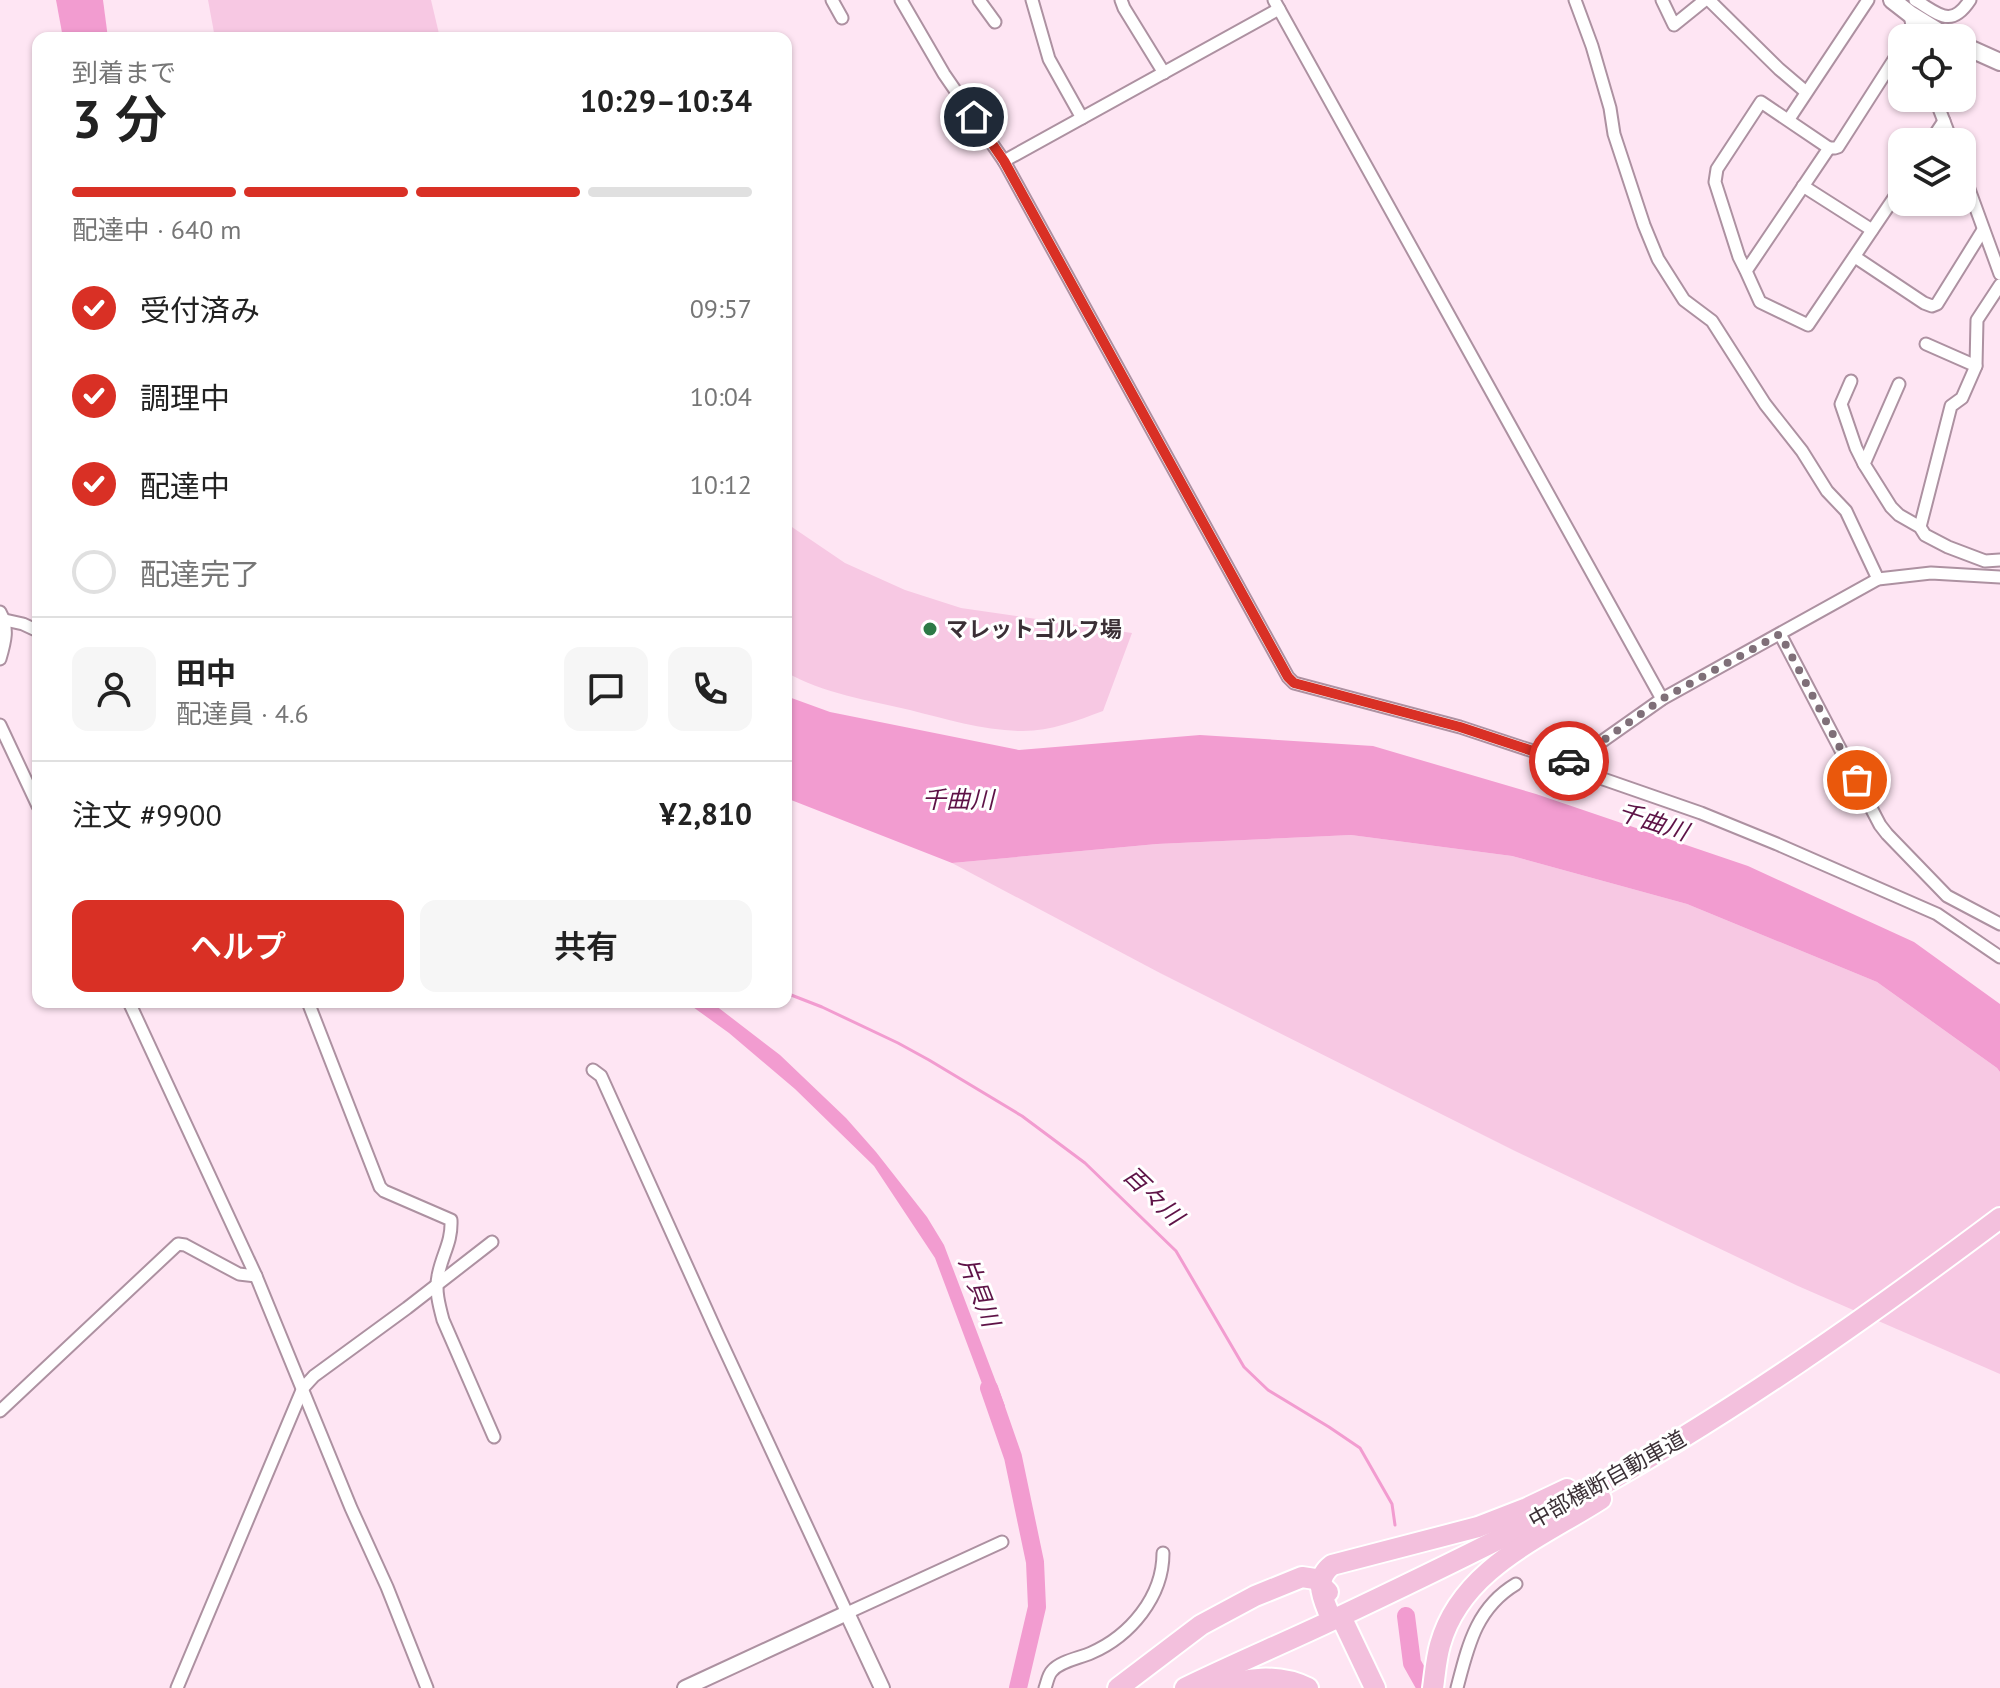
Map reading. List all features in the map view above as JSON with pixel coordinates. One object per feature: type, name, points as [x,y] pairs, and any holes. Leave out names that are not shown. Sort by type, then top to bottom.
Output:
[{"type":"highway","name":"中部横断自動車道","points":[[1185,1688],[1325,1623],[1588,1493],[1705,1424],[1803,1359],[2000,1218]]},
{"type":"highway","points":[[1320,1584],[1323,1574],[1332,1565],[1464,1531],[1515,1513],[1705,1424]]},
{"type":"highway","points":[[1434,1681],[1440,1646],[1450,1620],[1464,1596],[1484,1574],[1625,1484],[1705,1424]]},
{"type":"highway","points":[[1118,1688],[1185,1636],[1236,1605],[1302,1577],[1311,1577],[1329,1593],[1365,1688]]},
{"type":"highway","points":[[1337,1618],[1375,1688]]},
{"type":"highway","points":[[1214,1688],[1268,1677],[1308,1688]]},
{"type":"main road","points":[[1905,4],[1931,24]]},
{"type":"main road","points":[[1976,51],[2000,62]]},
{"type":"street","points":[[832,0],[842,18]]},
{"type":"street","points":[[901,0],[944,74],[1004,161],[1294,683],[1460,727],[1570,761],[1662,699],[1878,579],[1931,573],[2000,577]]},
{"type":"street","points":[[979,0],[995,22]]},
{"type":"street","points":[[1032,0],[1049,59],[1082,118]]},
{"type":"street","points":[[1121,0],[1164,73]]},
{"type":"street","points":[[1575,0],[1592,46],[1610,108],[1614,134],[1658,259],[1684,300],[1712,321],[1765,404],[1802,451],[1827,491],[1846,511],[1878,579]]},
{"type":"street","points":[[1662,0],[1674,25],[1707,0],[1806,92]]},
{"type":"street","points":[[1789,119],[1868,0]]},
{"type":"street","points":[[1905,4],[1951,17],[1962,11],[1970,0]]},
{"type":"street","points":[[1905,4],[1910,24]]},
{"type":"street","points":[[1004,161],[1164,73],[1276,5],[1662,699]]},
{"type":"street","points":[[1888,69],[1838,147],[1829,148],[1761,102],[1715,175],[1739,257],[1760,302],[1808,325],[1888,207]]},
{"type":"street","points":[[1940,112],[1947,128]]},
{"type":"street","points":[[1939,128],[1944,121]]},
{"type":"street","points":[[1746,271],[1829,148]]},
{"type":"street","points":[[1803,186],[1872,230]]},
{"type":"street","points":[[1976,210],[2000,274]]},
{"type":"street","points":[[1855,257],[1932,306],[1937,304],[1983,230]]},
{"type":"street","points":[[1920,527],[1951,406],[1962,398],[1976,366],[1977,320],[2000,285]]},
{"type":"street","points":[[1926,344],[1976,366]]},
{"type":"street","points":[[1851,381],[1841,404],[1856,448],[1891,507],[1920,527],[1925,535],[1948,547],[1985,561],[2000,560]]},
{"type":"street","points":[[1864,464],[1899,384]]},
{"type":"street","points":[[0,659],[5,644],[2,616],[32,628]]},
{"type":"street","points":[[1780,634],[1880,825],[1947,896],[2000,924]]},
{"type":"street","points":[[0,725],[32,782]]},
{"type":"street","points":[[1570,761],[1583,772],[1701,813],[1937,914],[2000,957]]},
{"type":"street","points":[[132,1008],[256,1276],[427,1688]]},
{"type":"street","points":[[310,1008],[380,1187],[451,1220],[452,1236],[437,1286],[443,1320],[494,1437]]},
{"type":"street","points":[[593,1070],[601,1076],[882,1688]]},
{"type":"street","points":[[177,1688],[303,1388],[314,1376],[492,1242]]},
{"type":"street","points":[[0,1411],[178,1244],[239,1274],[256,1276]]},
{"type":"street","points":[[685,1688],[1002,1542]]},
{"type":"street","points":[[1045,1688],[1052,1671],[1059,1665],[1115,1640],[1136,1620],[1153,1595],[1163,1553]]},
{"type":"street","points":[[1457,1688],[1469,1641],[1480,1619],[1496,1599],[1516,1584]]},
{"type":"shaded area","points":[[208,0],[431,0],[439,32],[214,32]]},
{"type":"shaded area","name":"マレットゴルフ場","points":[[792,527],[845,563],[905,590],[961,608],[1132,633],[1103,711],[1041,730],[992,729],[964,724],[846,696],[792,675]]},
{"type":"shaded area","points":[[1351,835],[1512,856],[1687,904],[1877,982],[1997,1068],[2000,1072],[2000,1374],[1798,1286],[1515,1151],[1160,973],[952,863],[1157,844]]},
{"type":"water","points":[[56,0],[103,0],[107,32],[62,32]]},
{"type":"water","name":"千曲川","points":[[792,698],[830,712],[1019,750],[1200,735],[1373,746],[1536,794],[1748,866],[1914,942],[2000,1004],[2000,1072],[1877,982],[1687,904],[1512,856],[1351,835],[1157,844],[952,863],[792,800]]},
{"type":"water","points":[[694,1008],[719,1008],[780,1055],[846,1118],[927,1217],[944,1245],[1005,1406],[993,1413],[935,1258],[874,1166],[795,1089]]},
{"type":"waterway","name":"百々川","points":[[792,995],[929,1060],[1022,1116],[1085,1163],[1176,1251],[1244,1367],[1268,1390],[1360,1448],[1392,1504],[1395,1525]]},
{"type":"waterway","name":"片貝川","points":[[989,1388],[1013,1457],[1035,1562],[1037,1607],[1018,1688]]},
{"type":"waterway","name":"百々川","points":[[1406,1616],[1412,1663],[1426,1688]]},
{"type":"way so far","points":[[1569,761],[1577,759],[1662,699],[1780,634],[1857,780]]},
{"type":"place","name":"マレットゴルフ場","points":[[930,629]]},
{"type":"route","points":[[974,117],[1004,161],[1288,677],[1294,683],[1460,727],[1569,761]]}]
